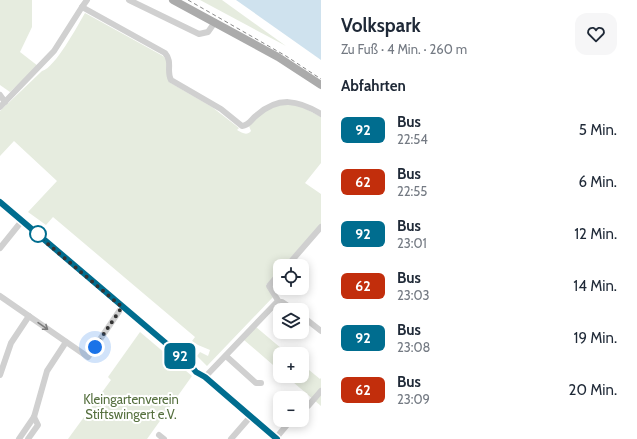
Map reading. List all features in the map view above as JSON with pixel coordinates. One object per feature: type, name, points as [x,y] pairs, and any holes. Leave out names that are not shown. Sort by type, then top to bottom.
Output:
[{"type":"main road","points":[[173,0],[278,57],[321,85]]},
{"type":"street","points":[[2,105],[54,51],[87,0]]},
{"type":"street","points":[[129,0],[199,34],[208,32],[215,22]]},
{"type":"street","points":[[82,7],[165,53],[170,60],[169,77],[171,80],[221,109],[240,125],[248,125],[258,114],[275,104],[283,102],[293,101],[301,103],[321,114]]},
{"type":"street","points":[[0,95],[2,105]]},
{"type":"street","points":[[0,202],[21,222],[43,238],[48,244],[122,307],[198,369],[205,377],[276,438],[285,427]]},
{"type":"street","points":[[0,248],[21,222]]},
{"type":"street","points":[[293,259],[321,227]]},
{"type":"street","points":[[273,282],[269,286],[273,292]]},
{"type":"street","points":[[205,377],[276,303],[279,302],[275,295]]},
{"type":"street","points":[[0,296],[88,357],[122,307]]},
{"type":"street","points":[[0,375],[11,343],[29,316]]},
{"type":"street","points":[[309,322],[321,331]]},
{"type":"street","points":[[18,439],[34,416],[47,370],[66,342]]},
{"type":"street","points":[[226,356],[256,383],[261,383]]},
{"type":"street","points":[[309,405],[321,391]]},
{"type":"street","points":[[28,439],[38,425],[34,416]]},
{"type":"street","points":[[231,439],[251,416]]},
{"type":"street","points":[[158,435],[164,439]]},
{"type":"green space","points":[[0,0],[32,0],[32,27],[20,52],[38,66],[10,92],[0,85]]},
{"type":"green space","points":[[200,0],[222,0],[286,46]]},
{"type":"green space","points":[[85,13],[163,56],[166,59],[169,82],[212,107],[239,128],[237,130],[246,134],[251,131],[249,126],[250,124],[260,114],[277,105],[297,104],[321,117],[321,163],[305,183],[321,194],[321,224],[289,259],[273,259],[273,278],[266,285],[274,296],[207,366],[197,356],[200,352],[208,356],[210,350],[192,341],[195,337],[53,217],[46,225],[28,212],[57,181],[14,141],[0,156],[0,111],[53,62],[66,45]]},
{"type":"green space","points":[[256,327],[280,347],[273,347],[273,365],[244,340]]},
{"type":"green space","name":"Kleingartenverein Stiftswingert e.V.","points":[[140,332],[192,376],[147,439],[68,439],[111,380],[108,377]]},
{"type":"green space","points":[[309,370],[320,379],[321,378],[321,406],[309,396],[309,391],[304,391],[294,383],[309,383]]},
{"type":"water","points":[[236,0],[321,0],[321,60]]},
{"type":"railway","points":[[188,0],[286,56],[321,79]]},
{"type":"bus line","name":"92","points":[[0,202],[13,215],[43,238],[48,244],[188,362],[196,372],[205,377],[277,439]]},
{"type":"route","points":[[38,234],[122,307],[95,347]]}]
